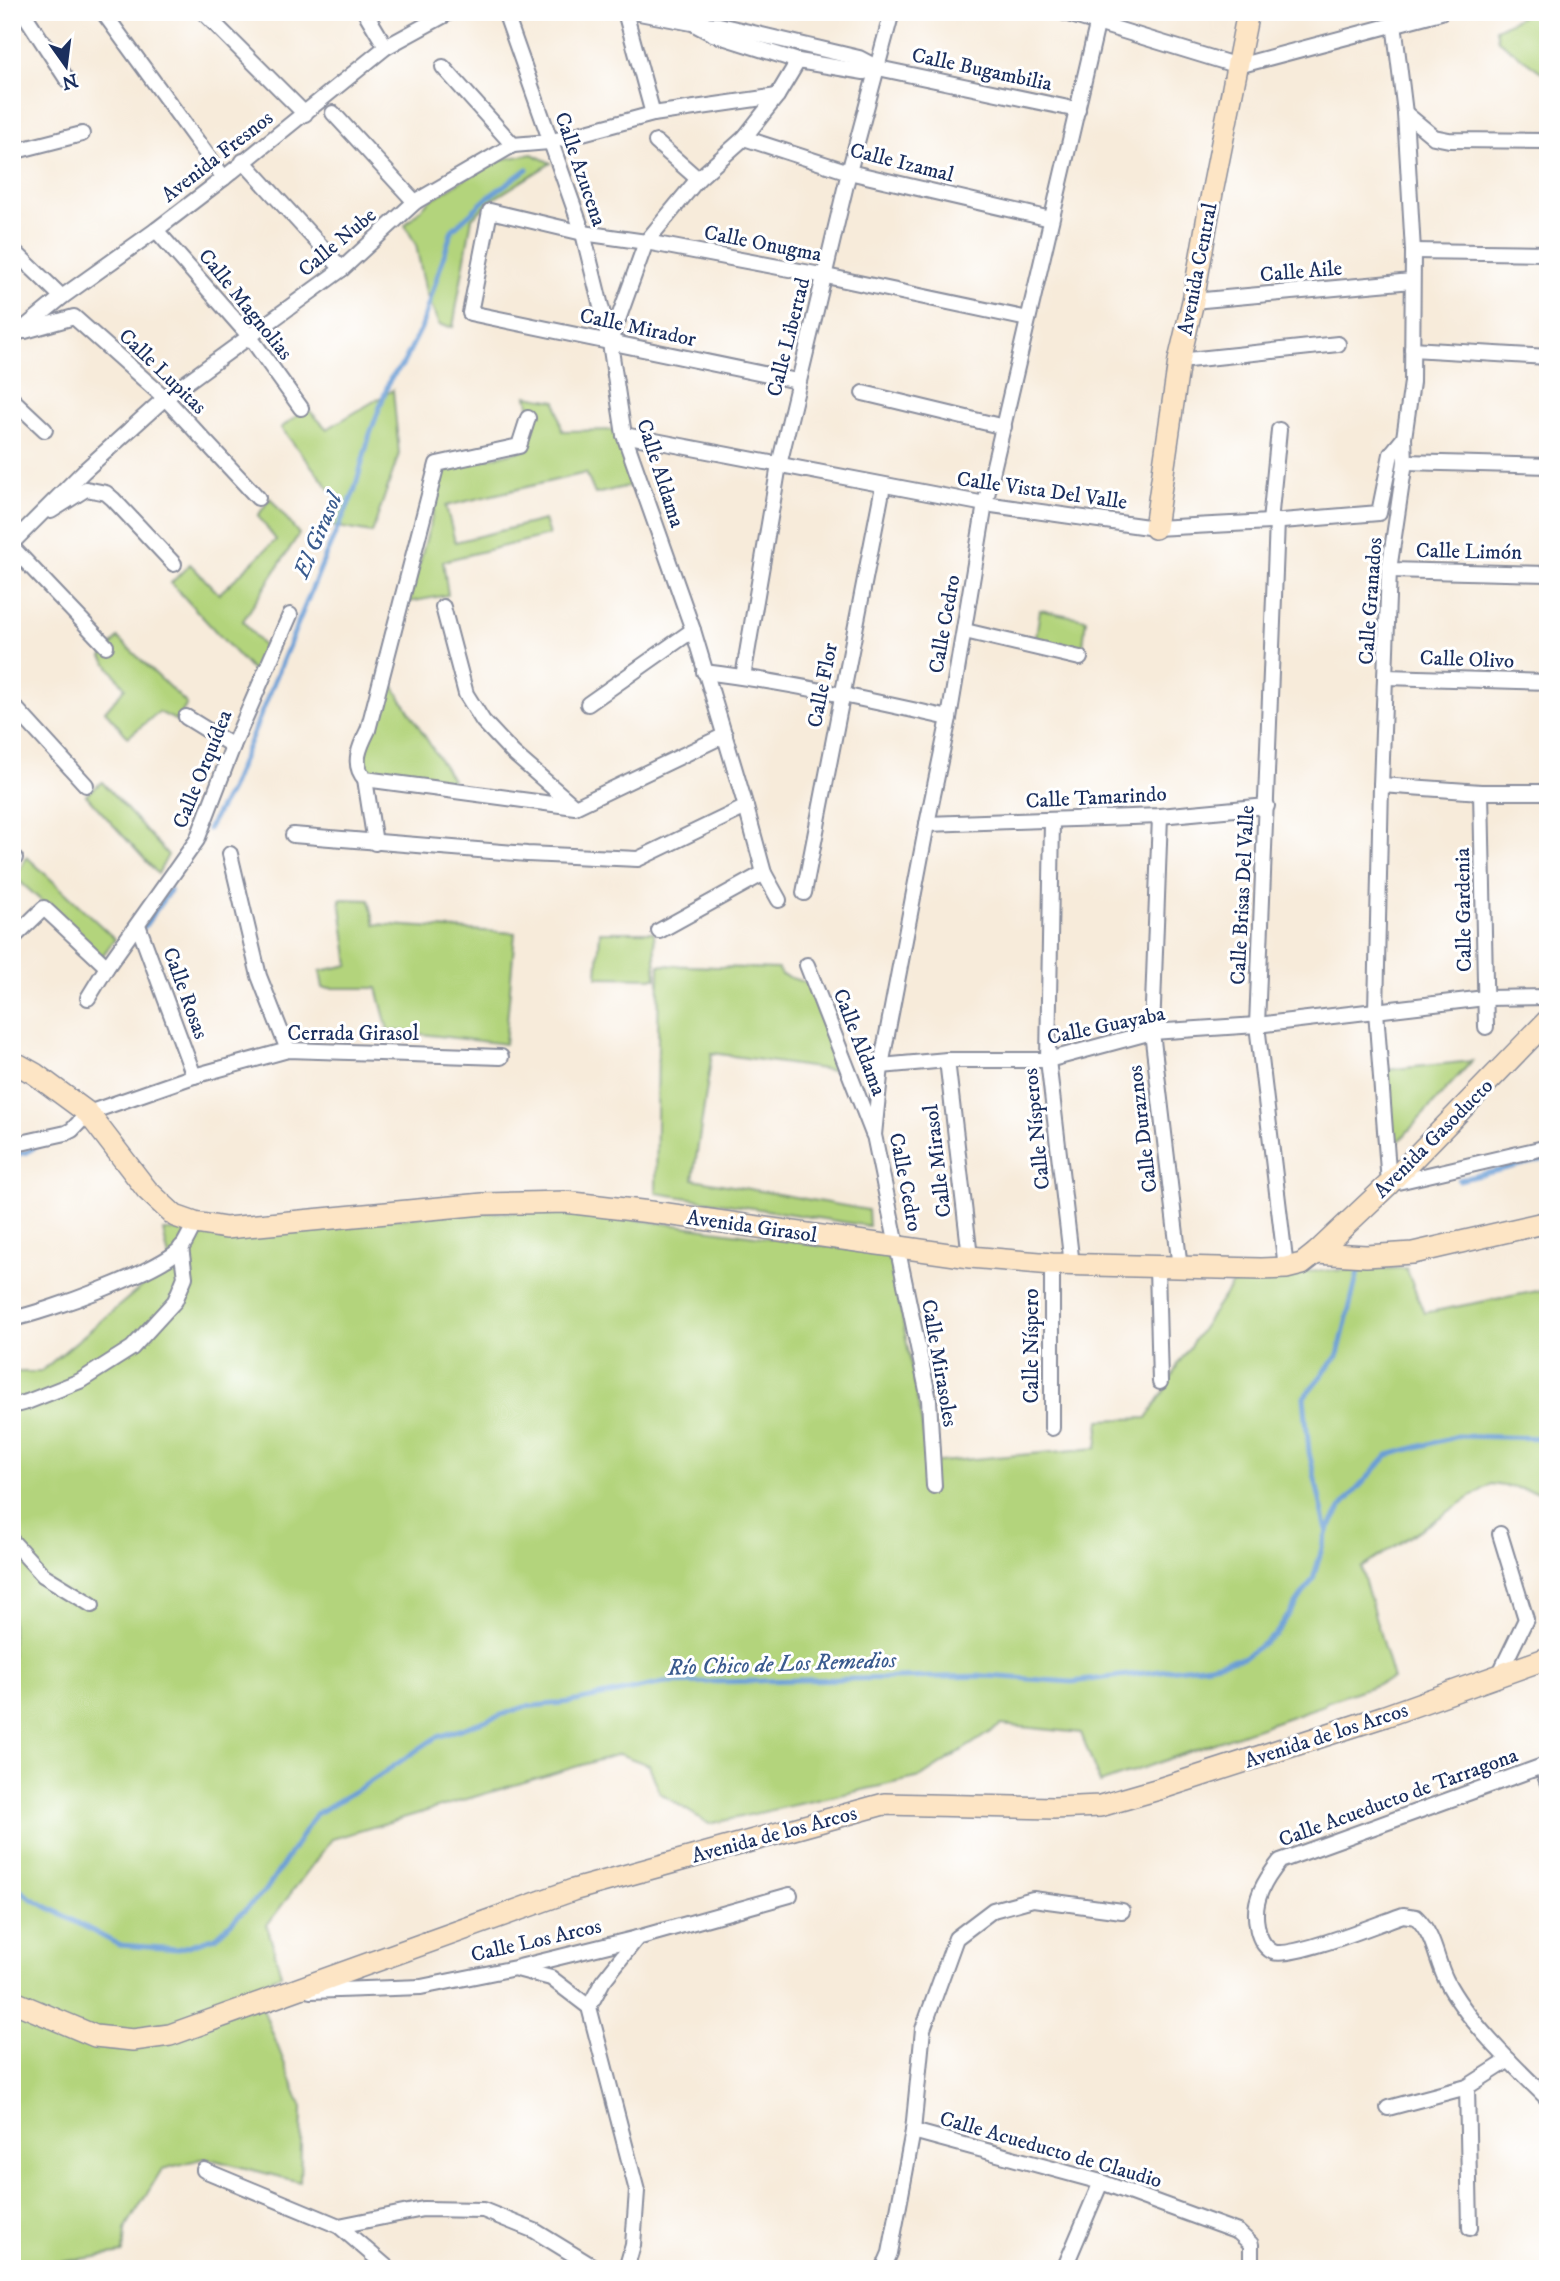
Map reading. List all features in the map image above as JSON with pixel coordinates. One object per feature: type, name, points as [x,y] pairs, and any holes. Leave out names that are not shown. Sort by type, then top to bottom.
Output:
[{"type":"street","points":[[23,12],[68,81]]},
{"type":"street","points":[[103,12],[224,178]]},
{"type":"street","points":[[203,12],[305,114]]},
{"type":"street","points":[[365,12],[386,47]]},
{"type":"street","name":"Calle Azucena","points":[[505,12],[583,233],[610,343]]},
{"type":"street","points":[[625,12],[653,114]]},
{"type":"street","points":[[634,12],[692,23],[719,25],[859,58],[878,68]]},
{"type":"street","name":"Calle Libertad","points":[[743,677],[779,465],[797,381],[892,12]]},
{"type":"street","points":[[1060,12],[1099,17],[1238,66],[1434,13]]},
{"type":"street","name":"Avenida Central","points":[[1156,528],[1179,361],[1193,302],[1248,12]]},
{"type":"street","name":"Avenida Fresnos","points":[[16,335],[62,297],[224,178],[386,47],[445,13]]},
{"type":"street","name":"Calle Cedro","points":[[897,1248],[874,1135],[881,1066],[949,718],[985,504],[1099,17]]},
{"type":"street","points":[[692,23],[713,34],[798,61],[864,72],[878,68]]},
{"type":"street","name":"Calle Granados","points":[[1388,1184],[1376,1010],[1381,785],[1389,570],[1405,462],[1404,438],[1412,382],[1413,251],[1405,113],[1394,23]]},
{"type":"street","name":"Calle Aldama","points":[[779,900],[764,873],[693,630],[624,435],[610,343],[646,242],[698,179],[744,138],[777,96],[798,61]]},
{"type":"street","points":[[443,67],[513,145]]},
{"type":"street","name":"Calle Bugambilia","points":[[878,68],[1078,110]]},
{"type":"street","name":"Calle Nube","points":[[29,525],[165,398],[342,269],[415,202],[513,145],[550,142],[653,114],[777,96]]},
{"type":"street","points":[[333,113],[415,202]]},
{"type":"street","points":[[1405,113],[1434,137],[1449,140],[1548,141]]},
{"type":"street","points":[[12,152],[82,134]]},
{"type":"street","name":"Calle Izamal","points":[[744,138],[849,172],[1051,219]]},
{"type":"street","points":[[656,142],[698,179]]},
{"type":"street","points":[[243,161],[342,269]]},
{"type":"street","name":"Calle Onugma","points":[[470,313],[490,211],[583,233],[646,242],[825,276],[1028,319]]},
{"type":"street","name":"Calle Magnolias","points":[[156,230],[250,337],[301,408]]},
{"type":"street","points":[[12,249],[62,297]]},
{"type":"street","points":[[1413,251],[1548,253]]},
{"type":"street","name":"Calle Aile","points":[[1193,302],[1412,281]]},
{"type":"street","name":"Calle Mirador","points":[[470,313],[797,381]]},
{"type":"street","name":"Calle Lupitas","points":[[16,335],[74,317],[165,398],[258,498]]},
{"type":"street","points":[[1179,361],[1338,344]]},
{"type":"street","points":[[1412,349],[1548,357]]},
{"type":"street","points":[[863,393],[1004,427]]},
{"type":"street","points":[[12,399],[45,430]]},
{"type":"street","points":[[375,843],[365,779],[360,774],[357,754],[368,730],[437,464],[519,446],[527,418]]},
{"type":"street","name":"Calle Brisas Del Valle","points":[[1279,430],[1257,1025],[1286,1268]]},
{"type":"street","name":"Calle Vista Del Valle","points":[[624,435],[985,504],[1156,528],[1379,513],[1391,454],[1404,438]]},
{"type":"street","points":[[1405,462],[1548,466]]},
{"type":"street","name":"Calle Flor","points":[[804,894],[883,486]]},
{"type":"street","points":[[106,646],[12,545],[29,525],[86,489],[106,493],[174,564]]},
{"type":"street","name":"Calle Limón","points":[[1389,570],[1548,574]]},
{"type":"street","points":[[443,607],[466,694],[483,721],[513,753],[575,807]]},
{"type":"street","name":"Calle Orquídea","points":[[88,998],[197,841],[233,746],[290,615]]},
{"type":"street","points":[[588,704],[693,630]]},
{"type":"street","points":[[965,631],[1080,659]]},
{"type":"street","points":[[704,672],[841,694],[949,718]]},
{"type":"street","name":"Calle Olivo","points":[[1385,677],[1548,682]]},
{"type":"street","points":[[12,704],[86,785]]},
{"type":"street","points":[[186,717],[233,746]]},
{"type":"street","points":[[365,779],[575,807],[725,735]]},
{"type":"street","points":[[1381,785],[1481,792],[1548,792]]},
{"type":"street","name":"Calle Gardenia","points":[[1481,792],[1486,1027]]},
{"type":"street","name":"Calle Tamarindo","points":[[927,824],[1160,816],[1267,806]]},
{"type":"street","points":[[293,835],[375,843],[638,859],[746,807]]},
{"type":"street","name":"Calle Duraznos","points":[[1160,816],[1152,1032],[1180,1268]]},
{"type":"street","name":"Calle Nísperos","points":[[1052,821],[1048,1060],[1062,1264]]},
{"type":"street","points":[[230,854],[259,976],[288,1050]]},
{"type":"street","points":[[659,931],[764,873]]},
{"type":"street","points":[[12,939],[44,908],[107,967]]},
{"type":"street","name":"Calle Rosas","points":[[139,926],[194,1076]]},
{"type":"street","name":"Calle Aldama","points":[[807,965],[874,1135]]},
{"type":"street","name":"Calle Guayaba","points":[[881,1066],[947,1060],[1048,1060],[1152,1032],[1257,1025],[1485,998],[1548,997]]},
{"type":"street","name":"Avenida Gasoducto","points":[[1316,1253],[1388,1184],[1548,1021]]},
{"type":"street","name":"Cerrada Girasol","points":[[88,1113],[194,1076],[288,1050],[501,1057]]},
{"type":"street","name":"Calle Mirasol","points":[[947,1060],[970,1257]]},
{"type":"street","name":"Avenida Girasol","points":[[12,1065],[19,1065],[35,1074],[88,1113],[147,1190],[175,1216],[195,1223],[226,1228],[483,1204],[565,1202],[970,1257],[1157,1268],[1286,1268],[1302,1264],[1316,1253],[1366,1256],[1413,1253],[1548,1222]]},
{"type":"street","points":[[12,1145],[66,1133],[88,1113]]},
{"type":"street","points":[[1388,1184],[1548,1147]]},
{"type":"street","points":[[12,1318],[37,1314],[161,1263],[181,1247],[195,1223]]},
{"type":"street","points":[[17,1403],[80,1381],[132,1348],[175,1301],[185,1277],[181,1247]]},
{"type":"street","name":"Calle Mirasoles","points":[[897,1248],[929,1400],[934,1486]]},
{"type":"street","name":"Calle Níspero","points":[[1052,1428],[1062,1264]]},
{"type":"street","points":[[1157,1268],[1160,1382]]},
{"type":"street","points":[[1498,1677],[1526,1619],[1500,1534]]},
{"type":"street","points":[[12,1541],[43,1574],[92,1605]]},
{"type":"street","name":"Avenida de los Arcos","points":[[12,2001],[94,2036],[133,2040],[170,2035],[573,1890],[884,1804],[1054,1808],[1100,1806],[1318,1738],[1548,1658]]},
{"type":"street","points":[[1545,1765],[1548,1784]]},
{"type":"street","name":"Calle Acueducto de Tarragona","points":[[1545,1765],[1280,1861],[1266,1880],[1257,1899],[1255,1916],[1258,1935],[1266,1947],[1275,1953],[1308,1948],[1404,1915],[1416,1917],[1427,1928],[1446,1980],[1466,2010],[1509,2060],[1548,2099]]},
{"type":"street","name":"Calle Los Arcos","points":[[286,1992],[421,1987],[514,1969],[790,1895]]},
{"type":"street","points":[[883,2269],[890,2253],[913,2131],[923,2029],[956,1938],[993,1910],[1033,1899],[1122,1911]]},
{"type":"street","points":[[589,2007],[603,1981],[637,1938]]},
{"type":"street","points":[[514,1969],[551,1978],[589,2007],[637,2191],[633,2245],[626,2269]]},
{"type":"street","points":[[1388,2108],[1467,2087],[1509,2060]]},
{"type":"street","points":[[1467,2087],[1470,2228]]},
{"type":"street","name":"Calle Acueducto de Claudio","points":[[913,2131],[1101,2182],[1238,2232],[1251,2245],[1251,2261],[1247,2269]]},
{"type":"street","points":[[204,2170],[339,2226],[388,2269]]},
{"type":"street","points":[[1064,2269],[1101,2182]]},
{"type":"street","points":[[339,2226],[423,2209],[483,2210],[535,2231],[597,2269]]},
{"type":"green space","points":[[1530,12],[1548,12],[1548,77],[1498,40],[1496,29]]},
{"type":"green space","points":[[532,154],[551,163],[495,198],[472,218],[453,327],[439,325],[426,293],[416,245],[405,225],[429,201],[468,177],[504,159]]},
{"type":"green space","points":[[393,390],[399,454],[372,533],[327,525],[336,497],[281,428],[307,408],[327,429]]},
{"type":"green space","points":[[527,396],[556,401],[562,431],[619,430],[633,485],[595,494],[586,473],[446,506],[455,542],[544,520],[549,535],[443,561],[448,595],[409,602],[445,469],[528,449],[533,422]]},
{"type":"green space","points":[[270,498],[299,534],[243,621],[268,652],[253,672],[171,583],[190,564],[219,594],[276,540],[258,516]]},
{"type":"green space","points":[[1040,610],[1086,619],[1082,655],[1035,643]]},
{"type":"green space","points":[[118,638],[187,704],[177,721],[159,712],[128,737],[105,711],[125,688],[102,657]]},
{"type":"green space","points":[[389,679],[453,781],[366,773],[360,755]]},
{"type":"green space","points":[[102,782],[168,855],[158,874],[86,795]]},
{"type":"green space","points":[[27,857],[115,939],[102,956],[15,877]]},
{"type":"green space","points":[[340,899],[369,900],[375,924],[515,933],[505,1044],[388,1030],[377,988],[323,988],[320,971],[349,965]]},
{"type":"green space","points":[[600,932],[654,932],[656,978],[597,977]]},
{"type":"green space","points":[[659,965],[778,969],[782,975],[810,984],[837,1071],[712,1053],[693,1179],[868,1210],[869,1226],[656,1193]]},
{"type":"green space","points":[[1472,1061],[1391,1150],[1386,1070]]},
{"type":"green space","points":[[574,1211],[886,1254],[891,1257],[929,1463],[1097,1448],[1100,1420],[1147,1418],[1178,1364],[1239,1274],[1406,1268],[1424,1313],[1548,1289],[1548,1493],[1491,1484],[1361,1568],[1393,1679],[1100,1783],[1081,1733],[1001,1725],[921,1777],[709,1824],[660,1793],[649,1765],[619,1754],[332,1839],[267,1925],[281,1975],[265,1981],[263,2009],[302,2108],[300,2182],[206,2158],[162,2169],[125,2230],[123,2253],[12,2269],[12,1372],[40,1372],[170,1263],[163,1231],[255,1229],[465,1213]]},
{"type":"waterway","name":"El Girasol","points":[[208,829],[230,790],[354,492],[370,434],[390,379],[403,364],[421,328],[452,230],[488,197],[527,169]]},
{"type":"waterway","name":"El Girasol","points":[[144,927],[170,890]]},
{"type":"waterway","name":"El Girasol","points":[[12,1155],[27,1152],[38,1145]]},
{"type":"waterway","points":[[1459,1180],[1548,1158]]},
{"type":"waterway","points":[[1327,1531],[1309,1452],[1304,1397],[1338,1355],[1358,1272]]},
{"type":"waterway","name":"Río Chico de Los Remedios","points":[[12,1882],[29,1897],[119,1945],[178,1949],[216,1937],[266,1890],[316,1814],[367,1784],[435,1738],[524,1707],[571,1702],[664,1683],[987,1676],[1072,1682],[1209,1665],[1244,1657],[1275,1635],[1313,1579],[1327,1531],[1341,1507],[1388,1455],[1458,1436],[1548,1438]]}]
